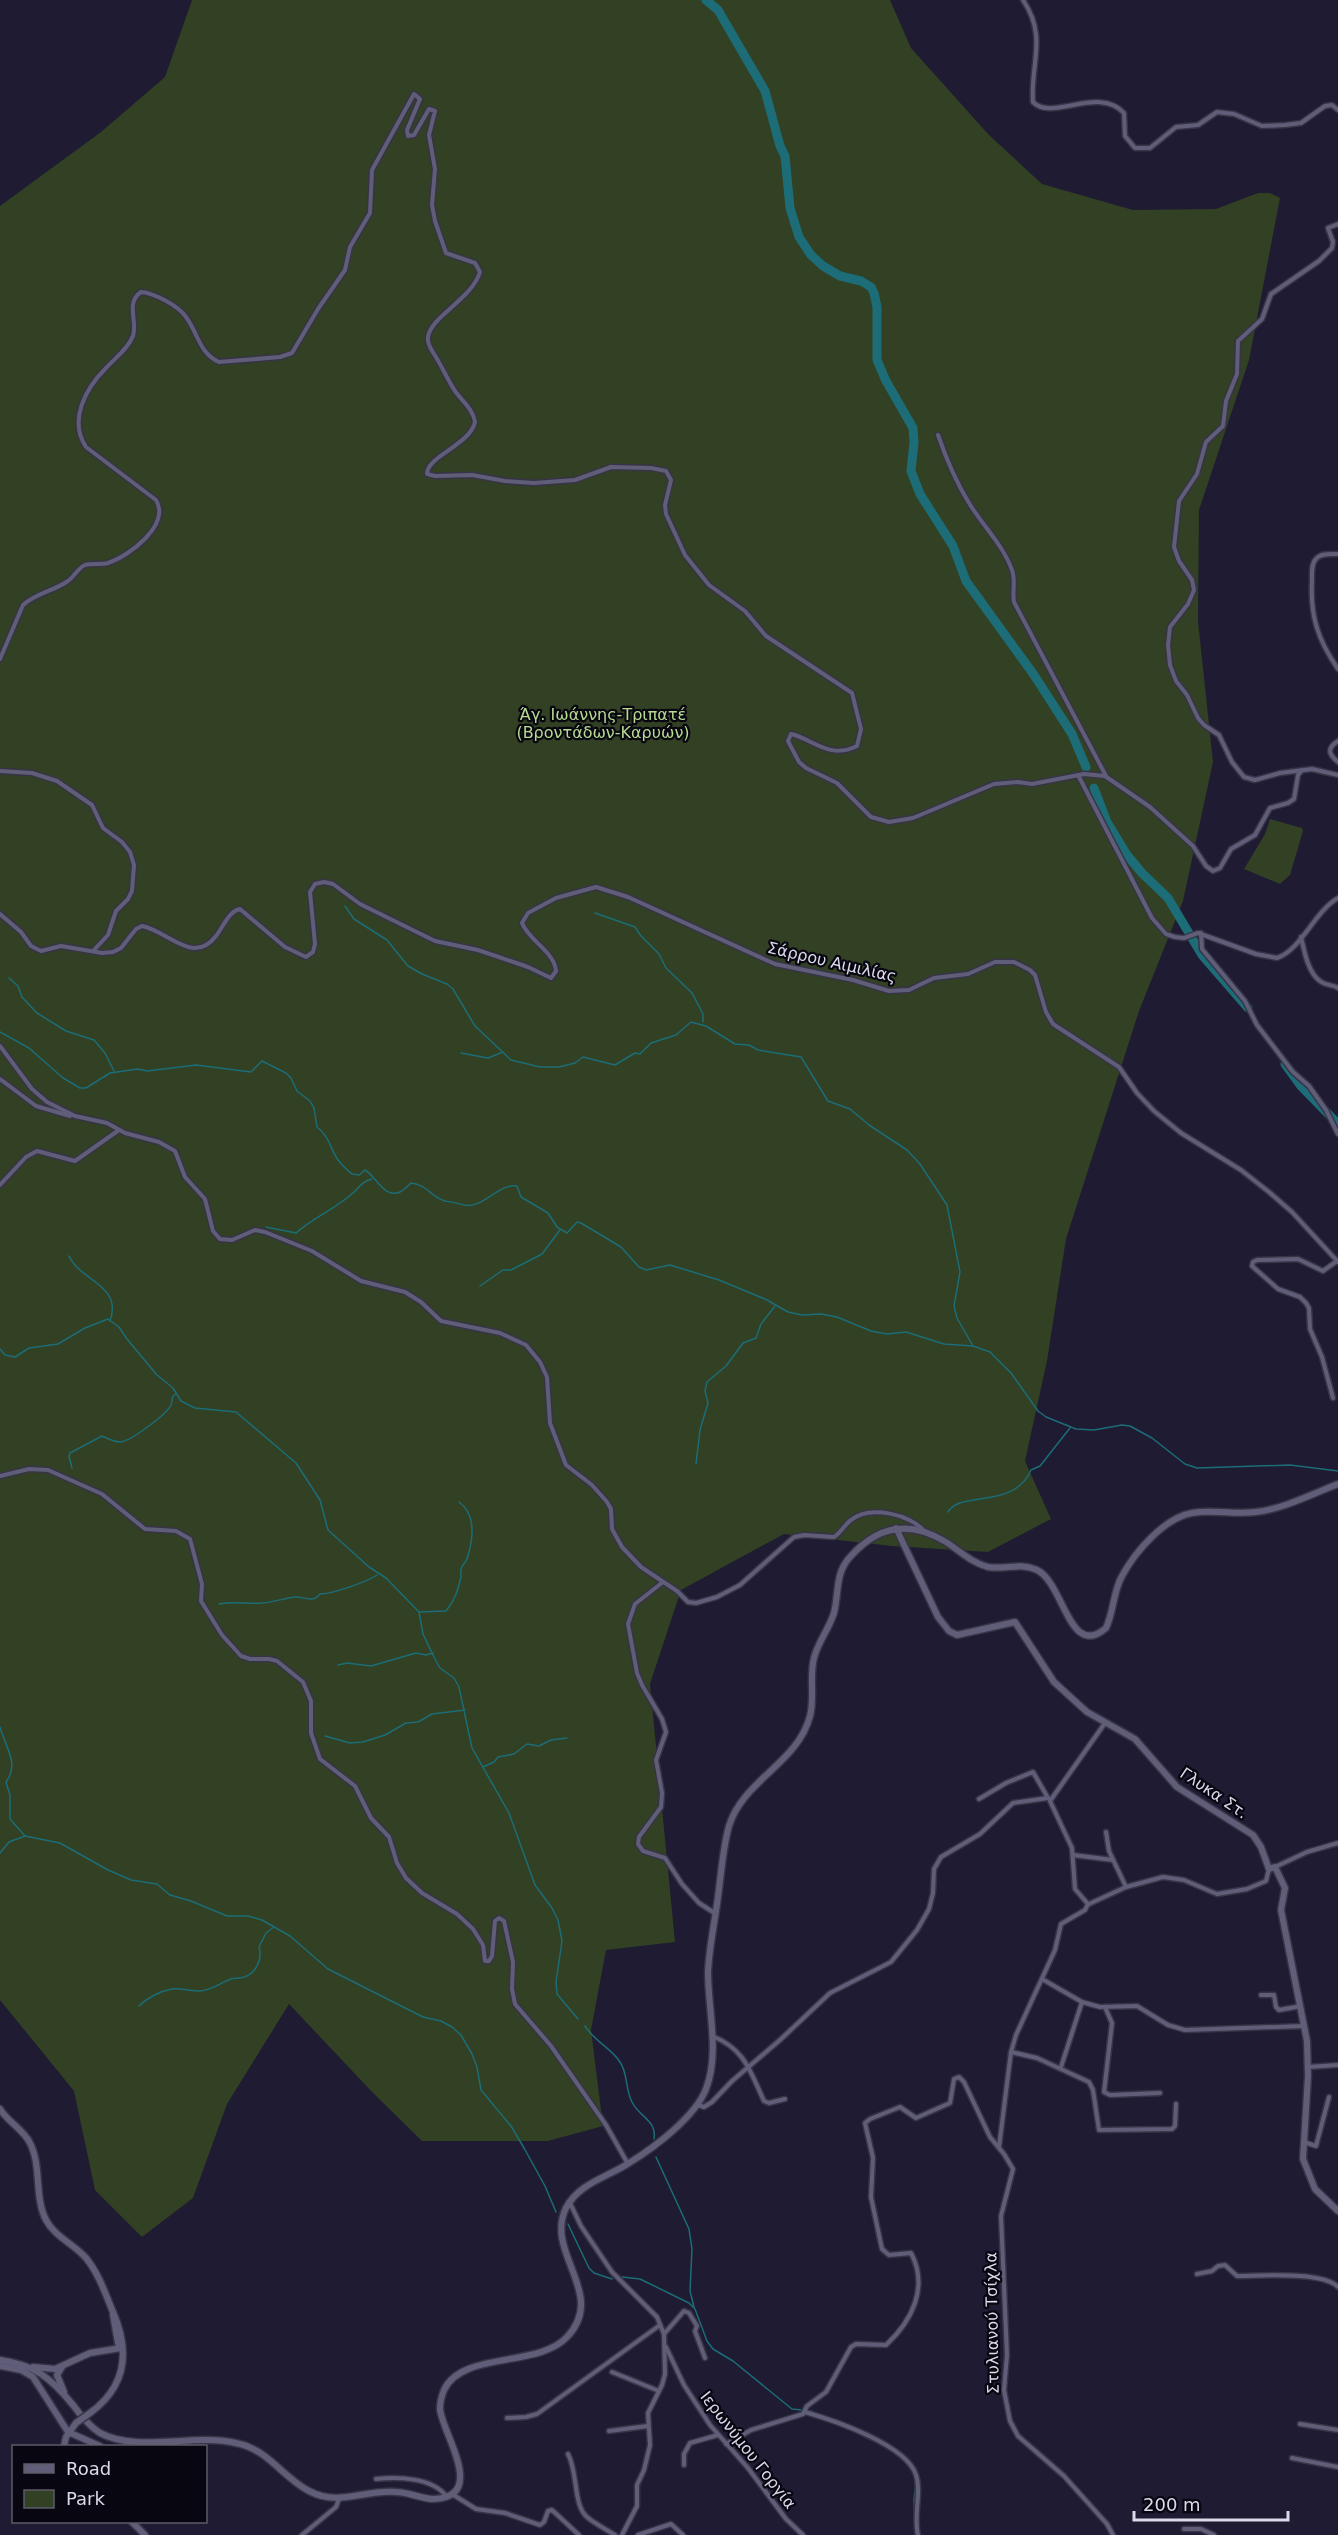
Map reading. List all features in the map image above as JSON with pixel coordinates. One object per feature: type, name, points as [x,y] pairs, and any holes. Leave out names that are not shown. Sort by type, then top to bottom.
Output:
[{"type":"main road","points":[[27,2366],[44,2376],[69,2400],[90,2426],[115,2439],[146,2443],[188,2439],[242,2444],[270,2458],[303,2488],[319,2496],[339,2499],[389,2491],[427,2498],[448,2495],[458,2484],[460,2469],[441,2413],[441,2398],[448,2384],[458,2373],[555,2347],[568,2337],[578,2322],[581,2309],[581,2292],[560,2233],[561,2220],[569,2203],[582,2189],[628,2164],[679,2125],[698,2105],[711,2076],[708,1969],[727,1834],[735,1811],[746,1794],[794,1746],[810,1718],[814,1659],[833,1615],[841,1570],[850,1556],[867,1542],[896,1528],[908,1527],[926,1532],[981,1564],[996,1568],[1026,1566],[1036,1569],[1054,1586],[1074,1627],[1085,1636],[1093,1637],[1106,1628],[1117,1587],[1130,1563],[1160,1531],[1175,1519],[1192,1513],[1264,1511],[1338,1484]]},
{"type":"main road","name":"Γλυκα Στ.","points":[[896,1528],[926,1596],[949,1631],[954,1634],[963,1634],[1015,1622],[1054,1682],[1087,1712],[1135,1739],[1177,1787],[1253,1835],[1261,1847],[1285,1888],[1281,1910],[1304,2026],[1308,2067],[1303,2159],[1311,2181],[1318,2192],[1338,2211]]},
{"type":"main road","points":[[0,2109],[30,2144],[46,2220],[57,2234],[87,2260],[96,2274],[113,2312],[118,2343],[121,2348],[122,2365],[117,2384],[109,2397],[68,2432],[64,2445]]},
{"type":"main road","points":[[0,2360],[46,2369],[63,2366],[90,2353],[121,2348]]},
{"type":"main road","points":[[0,2366],[21,2370],[33,2377],[68,2432],[98,2445]]},
{"type":"main road","points":[[63,2366],[57,2374],[57,2379],[69,2400]]},
{"type":"main road","points":[[168,2445],[188,2439]]},
{"type":"main road","points":[[133,2523],[145,2535]]},
{"type":"street","points":[[1023,0],[1032,14],[1037,38],[1033,102],[1039,107],[1048,109],[1088,102],[1117,108],[1124,113],[1125,136],[1135,148],[1150,148],[1176,127],[1198,125],[1216,112],[1234,114],[1255,124],[1273,126],[1300,123],[1325,106],[1332,105],[1338,110]]},
{"type":"street","points":[[0,659],[23,604],[67,582],[85,566],[108,563],[134,549],[144,540],[156,523],[159,509],[156,500],[86,447],[81,441],[78,420],[81,404],[98,377],[133,337],[132,307],[136,296],[147,293],[181,311],[187,317],[200,344],[219,362],[280,357],[292,353],[345,270],[350,247],[370,213],[372,170],[414,94],[420,99],[407,130],[408,136],[414,135],[429,109],[435,111],[429,130],[435,169],[432,205],[443,249],[450,256],[475,263],[480,272],[471,289],[435,324],[428,335],[430,346],[455,391],[472,413],[475,422],[467,436],[428,468],[428,475],[472,475],[534,483],[574,480],[611,467],[651,468],[666,471],[671,480],[665,505],[666,514],[680,547],[702,576],[717,592],[745,610],[766,636],[852,693],[861,729],[856,747],[841,750],[824,749],[792,734],[788,741],[799,762],[806,768],[837,783],[875,818],[893,822],[913,818],[994,784],[1018,782],[1032,784],[1083,774],[1104,776],[1150,807],[1193,846],[1208,868],[1216,871],[1221,868],[1231,849],[1256,835],[1270,808],[1288,803],[1293,799],[1298,775],[1302,770]]},
{"type":"street","points":[[1338,224],[1328,228],[1333,242],[1332,248],[1318,261],[1271,294],[1262,319],[1238,340],[1237,374],[1226,401],[1224,421],[1219,430],[1206,442],[1197,474],[1181,497],[1174,544],[1179,561],[1190,574],[1194,590],[1193,598],[1173,622],[1169,632],[1169,658],[1176,681],[1187,695],[1201,722],[1219,735],[1232,762],[1244,777],[1255,780],[1302,770],[1320,769],[1338,775]]},
{"type":"street","points":[[938,435],[951,468],[969,503],[1008,561],[1014,578],[1014,602],[1104,776]]},
{"type":"street","points":[[1338,554],[1321,555],[1312,566],[1312,614],[1327,652],[1338,669]]},
{"type":"street","points":[[1338,741],[1329,750],[1332,758],[1338,762]]},
{"type":"street","points":[[0,771],[42,775],[94,806],[103,828],[122,842],[130,852],[134,863],[133,887],[128,899],[116,911],[108,935],[93,951],[67,946],[43,951],[36,950],[21,932],[0,914]]},
{"type":"street","points":[[1078,775],[1152,918],[1166,934],[1180,938],[1198,933],[1272,958],[1284,955],[1323,909],[1338,898]]},
{"type":"street","name":"Σάρρου Αιμιλίας","points":[[93,951],[102,953],[117,951],[136,929],[142,927],[160,933],[184,947],[200,948],[212,941],[233,912],[239,909],[252,917],[285,947],[300,956],[308,956],[314,950],[315,944],[310,891],[315,884],[324,882],[333,884],[367,908],[435,941],[478,950],[528,967],[551,978],[556,971],[554,963],[526,931],[522,920],[528,913],[556,898],[596,887],[628,897],[775,964],[846,978],[889,990],[909,990],[934,978],[968,974],[998,961],[1011,961],[1035,975],[1046,1012],[1053,1024],[1119,1066],[1137,1094],[1154,1111],[1181,1133],[1234,1165],[1269,1192],[1292,1212],[1337,1262]]},
{"type":"street","points":[[1198,933],[1202,949],[1245,1000],[1257,1025],[1293,1072],[1309,1086],[1326,1110],[1338,1134]]},
{"type":"street","points":[[1301,937],[1306,957],[1315,976],[1321,982],[1338,988]]},
{"type":"street","points":[[0,1046],[38,1095],[75,1116]]},
{"type":"street","points":[[0,1079],[36,1106],[58,1114],[107,1123],[119,1130],[159,1142],[175,1151],[185,1178],[205,1199],[213,1232],[220,1239],[232,1240],[255,1230],[266,1232],[312,1251],[361,1281],[393,1288],[411,1295],[441,1321],[500,1332],[526,1345],[540,1362],[547,1377],[550,1423],[566,1465],[592,1485],[607,1502],[612,1515],[612,1530],[622,1547],[641,1567],[690,1603],[717,1597],[746,1580],[794,1537],[804,1534],[834,1537],[851,1519],[866,1514],[886,1514],[914,1521],[926,1532]]},
{"type":"street","points":[[0,1185],[32,1153],[41,1151],[75,1161],[119,1130]]},
{"type":"street","points":[[1333,1398],[1322,1357],[1310,1329],[1309,1308],[1306,1302],[1300,1297],[1278,1289],[1253,1268],[1252,1264],[1257,1260],[1291,1258],[1302,1260],[1323,1271],[1337,1262]]},
{"type":"street","points":[[0,1476],[28,1469],[48,1470],[102,1494],[145,1529],[176,1531],[190,1539],[194,1547],[202,1584],[201,1601],[208,1616],[241,1656],[277,1661],[303,1683],[311,1701],[310,1731],[319,1756],[355,1786],[370,1818],[389,1837],[397,1863],[406,1878],[422,1893],[467,1922],[483,1945],[485,1961],[489,1961],[492,1956],[495,1921],[499,1918],[504,1921],[513,1962],[512,1989],[515,2004],[552,2046],[606,2125],[628,2164]]},
{"type":"street","points":[[663,1582],[635,1604],[628,1624],[637,1673],[664,1723],[666,1735],[656,1765],[662,1793],[661,1807],[639,1837],[638,1844],[644,1851],[665,1858],[682,1884],[699,1903],[716,1914]]},
{"type":"street","points":[[698,2105],[704,2107],[712,2102],[732,2081],[830,1993],[891,1962],[917,1930],[929,1909],[933,1893],[934,1869],[939,1860],[956,1846],[980,1834],[1015,1803],[1049,1799],[1105,1724]]},
{"type":"street","points":[[979,1799],[1006,1783],[1033,1772],[1049,1799],[1073,1855],[1075,1891],[1088,1904]]},
{"type":"street","points":[[1106,1832],[1113,1860],[1126,1887]]},
{"type":"street","points":[[999,2147],[1011,2052],[1016,2035],[1055,1950],[1062,1922],[1085,1910],[1088,1904],[1126,1887],[1168,1877],[1190,1882],[1207,1892],[1221,1894],[1261,1884],[1266,1881],[1272,1868],[1307,1852],[1338,1843]]},
{"type":"street","points":[[1073,1855],[1113,1860]]},
{"type":"street","points":[[1042,1979],[1082,2002],[1105,2007],[1137,2006],[1168,2025],[1185,2030],[1304,2026]]},
{"type":"street","points":[[1261,1995],[1274,1995],[1276,2007],[1279,2010],[1301,2006]]},
{"type":"street","points":[[1061,2067],[1082,2002]]},
{"type":"street","points":[[1105,2007],[1112,2023],[1104,2092],[1110,2095],[1160,2093]]},
{"type":"street","points":[[711,2036],[737,2050],[749,2068],[764,2101],[769,2103],[785,2099]]},
{"type":"street","points":[[1011,2052],[1034,2056],[1061,2067],[1091,2084],[1099,2130],[1172,2129],[1175,2126],[1176,2104]]},
{"type":"street","points":[[1308,2067],[1338,2064]]},
{"type":"street","name":"Στυλιανού Τσίχλα","points":[[806,2410],[826,2392],[851,2347],[856,2344],[881,2346],[888,2343],[906,2322],[917,2295],[919,2276],[911,2254],[887,2254],[882,2247],[871,2197],[873,2158],[865,2127],[870,2119],[900,2108],[910,2116],[918,2118],[946,2106],[951,2101],[954,2079],[959,2077],[964,2082],[990,2137],[1010,2163],[1013,2172],[1001,2216],[1007,2344],[1004,2390],[1010,2421],[1018,2436],[1064,2476],[1107,2524],[1113,2535]]},
{"type":"street","points":[[1303,2142],[1316,2146],[1329,2097]]},
{"type":"street","points":[[569,2203],[581,2226],[612,2272],[650,2310],[664,2334],[665,2374],[659,2391],[649,2408],[650,2445],[644,2470],[637,2485],[637,2506],[623,2534]]},
{"type":"street","points":[[1197,2274],[1212,2271],[1220,2265],[1229,2267],[1232,2274],[1237,2276],[1287,2275],[1328,2280],[1338,2286]]},
{"type":"street","points":[[664,2334],[684,2311],[689,2313],[697,2326],[695,2331],[705,2358]]},
{"type":"street","points":[[507,2418],[537,2414],[660,2325]]},
{"type":"street","name":"Ιερωνύμου Γοργία","points":[[664,2344],[684,2385],[718,2435],[748,2468],[786,2519],[803,2535]]},
{"type":"street","points":[[612,2372],[659,2391]]},
{"type":"street","points":[[726,2444],[751,2430],[806,2410],[875,2439],[906,2458],[913,2468],[918,2482],[915,2510],[918,2535]]},
{"type":"street","points":[[1300,2424],[1338,2430]]},
{"type":"street","points":[[609,2431],[648,2426]]},
{"type":"street","points":[[684,2465],[684,2454],[690,2443],[718,2435]]},
{"type":"street","points":[[568,2454],[575,2471],[582,2512],[587,2518],[615,2535]]},
{"type":"street","points":[[1292,2458],[1338,2467]]},
{"type":"street","points":[[376,2479],[392,2478],[423,2483],[476,2509],[505,2513],[540,2525],[544,2522],[548,2511],[552,2510],[579,2535]]},
{"type":"street","points":[[302,2535],[336,2507],[339,2499]]},
{"type":"street","points":[[638,2535],[671,2524],[683,2535]]},
{"type":"street","points":[[1184,2529],[1201,2529],[1214,2535]]},
{"type":"green space","name":"Άγ. Ιωάννης-Τριπατέ (Βροντάδων-Καρυών)","points":[[192,0],[890,0],[911,48],[988,134],[1042,184],[1133,210],[1216,209],[1258,193],[1270,193],[1280,198],[1249,360],[1199,510],[1198,621],[1213,762],[1183,901],[1139,1011],[1066,1239],[1047,1361],[1025,1461],[1051,1519],[988,1552],[892,1546],[784,1534],[681,1590],[650,1684],[675,1942],[606,1950],[591,2030],[603,2126],[548,2141],[422,2141],[289,2004],[227,2104],[193,2198],[142,2237],[95,2190],[74,2091],[0,2000],[0,206],[101,132],[165,77]]},
{"type":"green space","points":[[1270,819],[1302,828],[1303,831],[1290,875],[1280,884],[1244,869],[1265,834]]},
{"type":"waterway","points":[[706,0],[718,10],[765,91],[780,146],[785,156],[790,208],[799,237],[811,255],[823,266],[840,276],[861,281],[871,287],[874,293],[877,307],[877,360],[886,381],[913,428],[911,471],[920,494],[953,546],[966,581],[1034,675],[1072,734],[1086,767]]},
{"type":"waterway","points":[[1094,788],[1107,822],[1127,855],[1168,898],[1202,955],[1248,1008]]},
{"type":"waterway","points":[[345,906],[354,919],[387,940],[408,966],[453,989],[475,1026],[511,1060],[540,1067],[559,1067],[575,1063],[583,1057],[615,1065],[635,1053],[640,1054],[651,1043],[676,1035],[691,1022],[706,1026],[735,1044],[801,1057],[828,1101],[850,1109],[869,1125],[907,1150],[920,1164],[947,1205],[960,1272],[954,1306],[957,1318],[973,1346]]},
{"type":"waterway","points":[[595,913],[635,927],[659,954],[666,968],[692,993],[703,1014],[703,1022]]},
{"type":"waterway","points":[[9,978],[18,986],[22,997],[37,1013],[66,1031],[94,1040],[105,1053],[114,1071]]},
{"type":"waterway","points":[[0,1032],[29,1048],[63,1078],[80,1088],[86,1088],[110,1073],[196,1065],[251,1072],[262,1061],[286,1073],[297,1091],[310,1101],[314,1108],[317,1127],[324,1134],[343,1166],[352,1174],[359,1175],[365,1170],[389,1192],[400,1192],[411,1183],[422,1186],[445,1201],[471,1205],[485,1200],[504,1188],[517,1186],[521,1197],[548,1213],[557,1227],[567,1233],[577,1222],[581,1223],[621,1247],[639,1267],[646,1270],[670,1265],[719,1280],[765,1299],[788,1312],[837,1317],[871,1331],[887,1334],[906,1332],[944,1344],[973,1346],[990,1352],[1011,1373],[1038,1411],[1046,1417],[1076,1429],[1094,1430],[1122,1425],[1130,1426],[1152,1438],[1185,1464],[1197,1468],[1290,1465],[1338,1471]]},
{"type":"waterway","points":[[461,1053],[488,1058],[503,1052]]},
{"type":"waterway","points":[[1285,1064],[1301,1086],[1338,1124]]},
{"type":"waterway","points":[[266,1227],[296,1233],[347,1198],[364,1182],[372,1179]]},
{"type":"waterway","points":[[480,1286],[503,1270],[511,1270],[542,1254],[560,1230]]},
{"type":"waterway","points":[[69,1256],[82,1272],[106,1291],[111,1299],[110,1321]]},
{"type":"waterway","points":[[696,1464],[700,1430],[708,1403],[705,1391],[707,1382],[726,1366],[743,1343],[756,1338],[761,1324],[775,1306]]},
{"type":"waterway","points":[[0,1349],[5,1355],[15,1357],[29,1348],[58,1344],[85,1328],[108,1319],[119,1327],[157,1375],[173,1388],[181,1401],[195,1408],[236,1412],[296,1463],[320,1500],[328,1530],[369,1567],[386,1578],[419,1612],[423,1634],[435,1659],[440,1668],[454,1678],[459,1687],[472,1748],[509,1813],[535,1885],[558,1920],[562,1941],[556,1982],[557,1994],[578,2019]]},
{"type":"waterway","points":[[72,1468],[70,1453],[102,1436],[121,1442],[133,1437],[163,1415],[176,1394]]},
{"type":"waterway","points":[[948,1512],[954,1506],[964,1502],[1013,1490],[1023,1482],[1031,1470],[1040,1466],[1070,1428]]},
{"type":"waterway","points":[[419,1612],[446,1611],[457,1591],[461,1569],[467,1559],[472,1536],[469,1514],[459,1502]]},
{"type":"waterway","points":[[219,1604],[262,1603],[294,1597],[314,1599],[320,1594],[349,1587],[377,1575]]},
{"type":"waterway","points":[[338,1665],[347,1663],[371,1666],[416,1653],[426,1655],[433,1653]]},
{"type":"waterway","points":[[325,1736],[350,1743],[363,1742],[385,1735],[406,1723],[418,1722],[432,1714],[465,1710]]},
{"type":"waterway","points":[[0,1727],[12,1762],[10,1775],[6,1782],[10,1795],[10,1819],[25,1836]]},
{"type":"waterway","points":[[483,1767],[494,1762],[498,1757],[514,1754],[527,1744],[539,1746],[551,1740],[567,1738]]},
{"type":"waterway","points":[[0,1853],[9,1842],[25,1836],[60,1843],[131,1880],[157,1884],[170,1895],[227,1916],[248,1916],[262,1920],[290,1936],[328,1969],[423,2017],[441,2021],[452,2027],[461,2035],[472,2054],[481,2090],[511,2126],[545,2186],[556,2212]]},
{"type":"waterway","points":[[139,2006],[154,1995],[167,1990],[204,1990],[231,1979],[245,1977],[257,1967],[260,1957],[259,1947],[266,1933],[274,1927]]},
{"type":"waterway","points":[[585,2026],[620,2062],[632,2102],[653,2127],[654,2139]]},
{"type":"waterway","points":[[656,2157],[689,2229],[692,2249],[690,2291],[694,2307]]},
{"type":"waterway","points":[[568,2224],[589,2268],[594,2273],[612,2279]]},
{"type":"waterway","points":[[622,2277],[640,2279],[689,2303],[695,2309],[707,2341],[713,2349],[733,2361],[792,2409],[817,2414]]},
{"type":"waterway","points":[[915,2528],[916,2482]]}]
